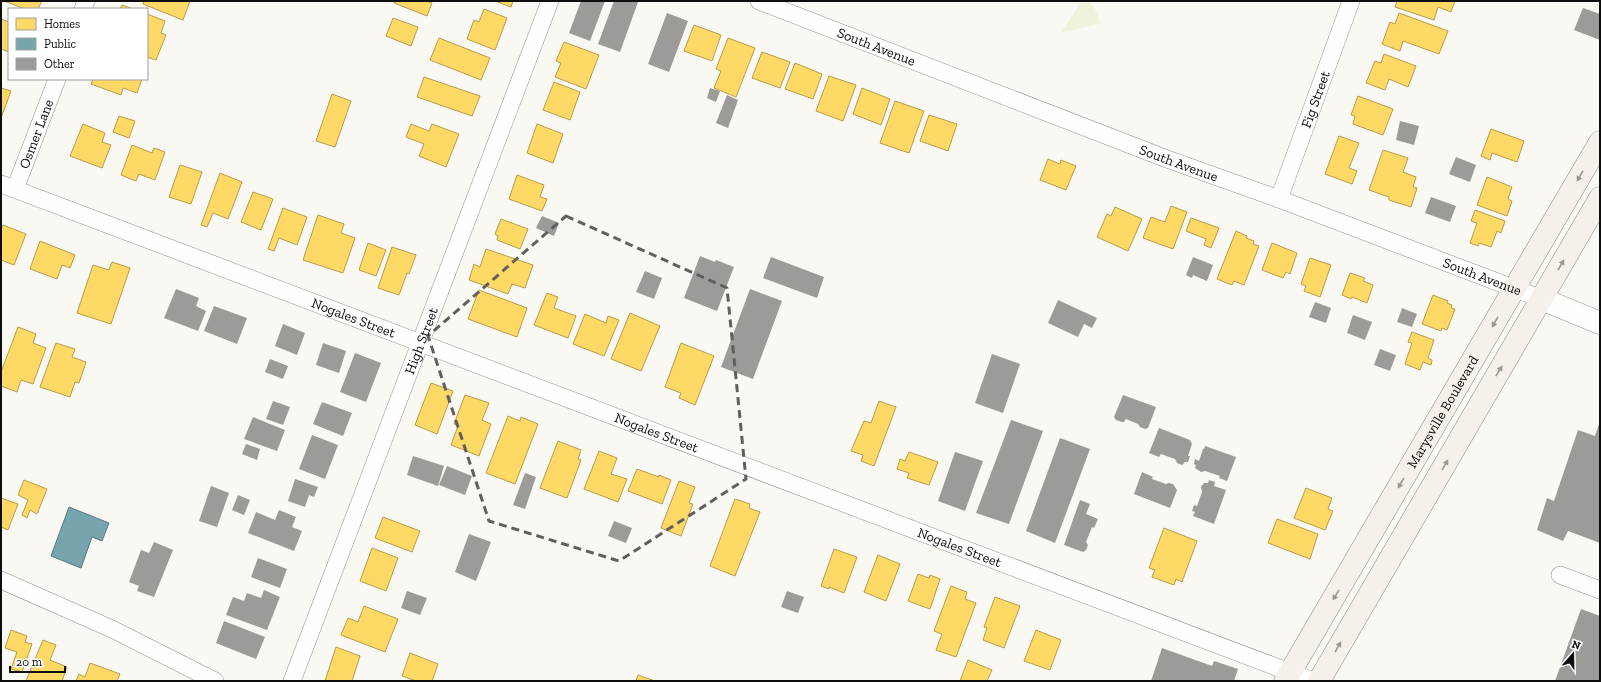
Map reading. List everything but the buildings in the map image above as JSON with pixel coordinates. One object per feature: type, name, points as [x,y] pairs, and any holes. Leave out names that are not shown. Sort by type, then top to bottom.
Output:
[{"type":"main road","name":"Marysville Boulevard","points":[[1288,677],[1600,142]]},
{"type":"main road","name":"Marysville Boulevard","points":[[1319,681],[1600,198]]},
{"type":"main road","points":[[1359,556],[1374,550],[1412,504],[1425,499],[1420,486],[1425,468],[1443,430],[1443,423],[1440,416]]},
{"type":"street","name":"High Street","points":[[292,681],[550,1]]},
{"type":"street","name":"South Avenue","points":[[759,1],[1160,156],[1515,288],[1600,323]]},
{"type":"street","name":"Fig Street","points":[[1279,199],[1352,1]]},
{"type":"street","name":"Osmer Lane","points":[[8,186],[57,80]]},
{"type":"street","name":"Nogales Street","points":[[8,186],[1288,677],[1312,681]]},
{"type":"street","points":[[1560,575],[1600,590]]},
{"type":"street","points":[[1,580],[112,629],[215,681]]},
{"type":"highlighted area","points":[[566,216],[727,288],[746,479],[619,561],[489,521],[428,336]]},
{"type":"green space","points":[[1082,1],[1088,1],[1095,9],[1101,23],[1061,33]]}]
